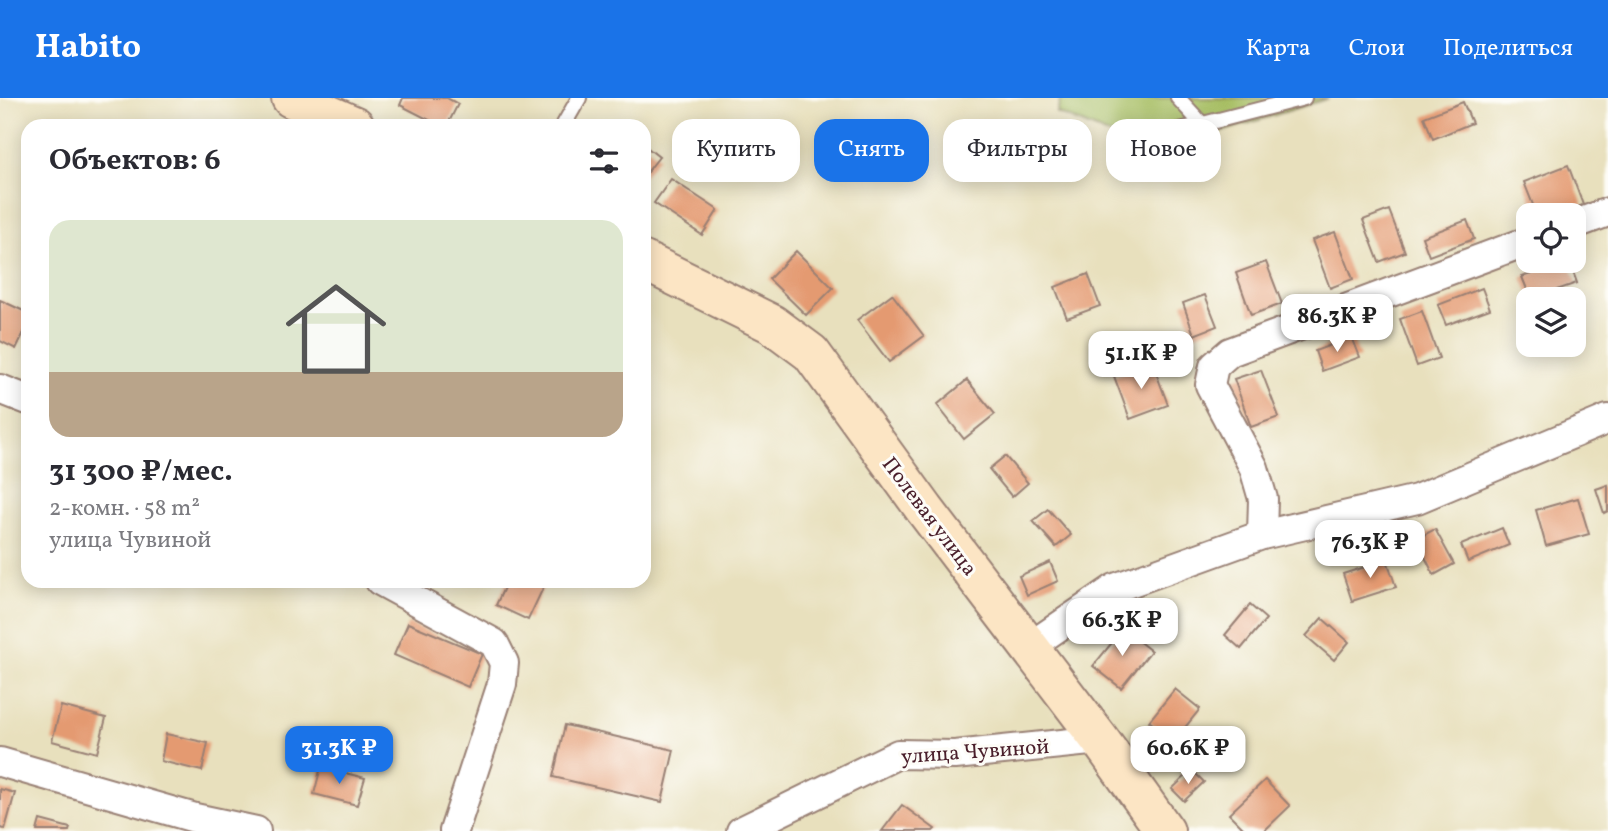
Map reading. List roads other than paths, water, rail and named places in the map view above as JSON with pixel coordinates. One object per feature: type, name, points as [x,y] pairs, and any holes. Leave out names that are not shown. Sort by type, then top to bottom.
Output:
[{"type":"street","points":[[291,98],[339,119]]},
{"type":"street","points":[[1586,220],[1608,212]]},
{"type":"street","points":[[1262,535],[1263,499],[1254,468],[1210,385],[1214,366],[1230,352],[1516,246]]},
{"type":"street","name":"Полевая улица","points":[[651,264],[772,324],[811,353],[1165,831]]},
{"type":"street","points":[[0,389],[21,397]]},
{"type":"street","points":[[1029,647],[1115,588],[1262,535],[1417,499],[1608,419]]},
{"type":"street","points":[[393,588],[494,643],[505,663],[502,684],[454,831]]},
{"type":"street","name":"улица Чувиной","points":[[741,831],[898,754],[955,755],[1100,740]]},
{"type":"street","points":[[0,762],[195,817],[256,831]]},
{"type":"lane","points":[[567,119],[579,98]]},
{"type":"lane","points":[[1178,98],[1197,119]]},
{"type":"lane","points":[[1221,119],[1304,98]]}]
